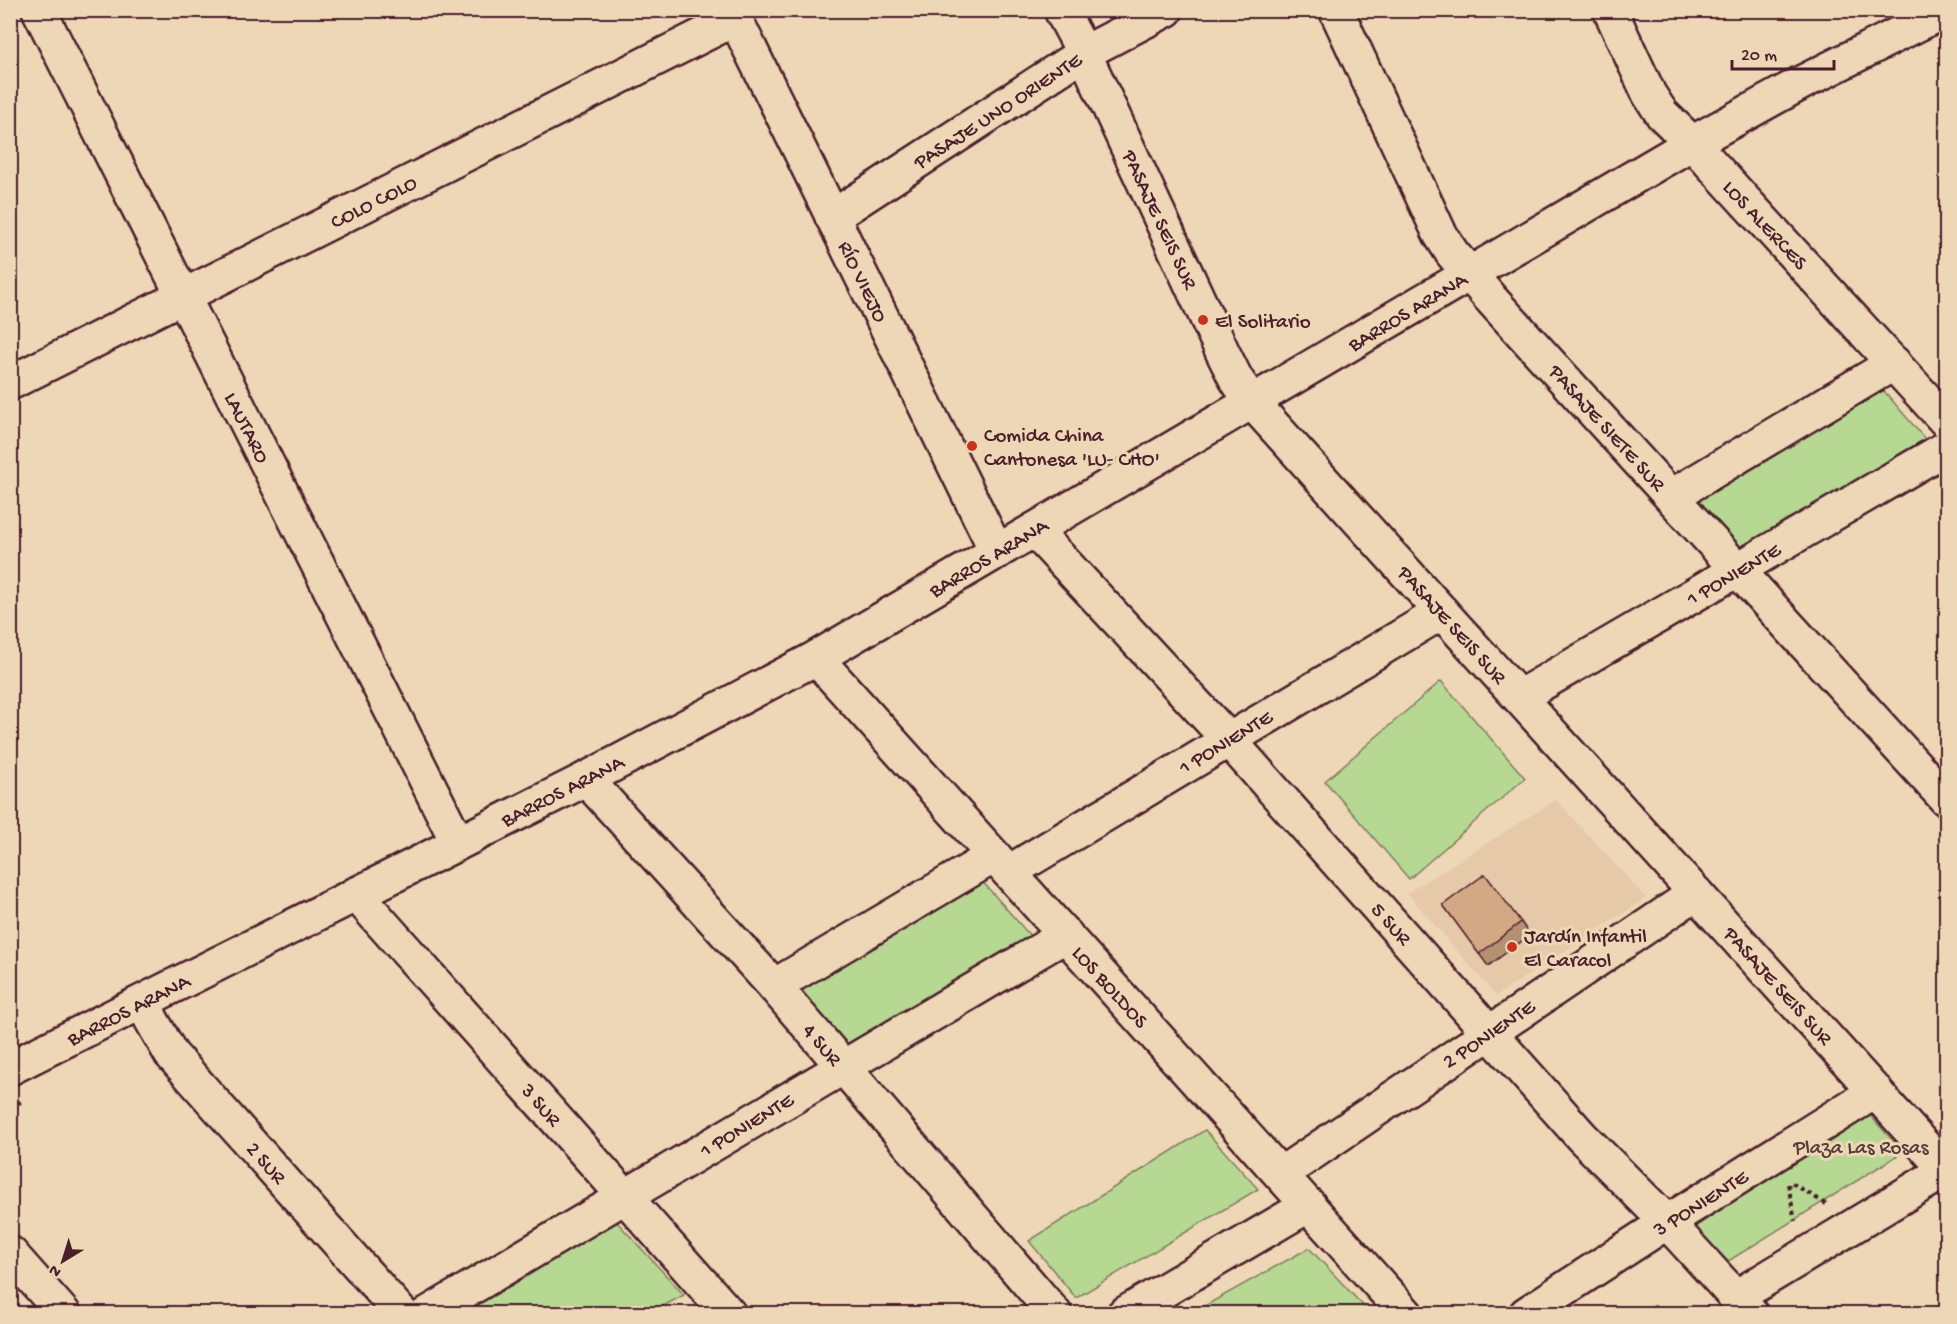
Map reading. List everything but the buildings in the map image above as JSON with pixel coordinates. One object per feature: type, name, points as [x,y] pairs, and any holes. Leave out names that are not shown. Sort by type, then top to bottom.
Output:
[{"type":"street","name":"LAUTARO","points":[[39,10],[459,843]]},
{"type":"street","name":"PASAJE SEIS SUR","points":[[1061,10],[1084,53],[1223,353],[1236,379],[1252,402],[1947,1170]]},
{"type":"street","name":"PASAJE UNO ORIENTE","points":[[832,218],[1084,53],[1166,10]]},
{"type":"street","name":"PASAJE SIETE SUR","points":[[1336,10],[1440,234],[1452,253],[1947,799]]},
{"type":"street","name":"LOS ALERCES","points":[[1610,10],[1649,94],[1669,121],[1692,143],[1947,421]]},
{"type":"street","name":"BARROS ARANA","points":[[10,1068],[459,843],[816,658],[1692,143],[1801,83],[1906,20],[1946,10]]},
{"type":"street","name":"COLO COLO","points":[[10,383],[183,297],[733,15]]},
{"type":"street","name":"RÍO VIEJO","points":[[733,15],[997,552]]},
{"type":"street","points":[[1671,496],[1894,363]]},
{"type":"street","name":"1 PONIENTE","points":[[1519,697],[1947,448]]},
{"type":"street","name":"5 SUR","points":[[1034,530],[1228,739],[1582,1137],[1667,1222],[1743,1305]]},
{"type":"street","name":"1 PONIENTE","points":[[774,986],[1228,739],[1442,612]]},
{"type":"street","name":"LOS BOLDOS","points":[[816,658],[1406,1314]]},
{"type":"street","name":"4 SUR","points":[[586,778],[774,986],[1055,1314]]},
{"type":"street","name":"2 PONIENTE","points":[[1281,1174],[1696,893]]},
{"type":"street","name":"3 SUR","points":[[356,894],[729,1314]]},
{"type":"street","name":"1 PONIENTE","points":[[427,1314],[1066,935]]},
{"type":"street","name":"2 SUR","points":[[145,1001],[151,1019],[171,1054],[402,1314]]},
{"type":"street","name":"3 PONIENTE","points":[[1526,1314],[1667,1222],[1876,1091]]},
{"type":"street","points":[[1743,1305],[1802,1257],[1947,1170]]},
{"type":"street","points":[[1124,1314],[1309,1205]]},
{"type":"street","points":[[10,1253],[64,1314]]},
{"type":"path","points":[[1802,1257],[1787,1180],[1857,1224]]},
{"type":"shaded area","name":"Jardín Infantil El Caracol","points":[[1556,800],[1646,898],[1496,996],[1407,893]]},
{"type":"green space","points":[[1879,385],[1931,446],[1747,556],[1692,497]]},
{"type":"green space","points":[[1441,681],[1525,778],[1409,879],[1325,781]]},
{"type":"green space","points":[[981,880],[1033,939],[847,1045],[793,984]]},
{"type":"green space","name":"Plaza Las Rosas","points":[[1866,1111],[1903,1152],[1722,1265],[1694,1228]]},
{"type":"green space","points":[[1205,1130],[1258,1189],[1076,1298],[1029,1241]]},
{"type":"green space","points":[[617,1222],[684,1295],[650,1313],[456,1314]]},
{"type":"green space","points":[[1309,1248],[1370,1313],[1192,1313]]},
{"type":"place","name":"El Solitario","points":[[1203,320]]},
{"type":"place","name":"Comida China Cantonesa 'LU- CHO'","points":[[972,446]]},
{"type":"place","name":"Jardín Infantil El Caracol","points":[[1512,947]]}]
